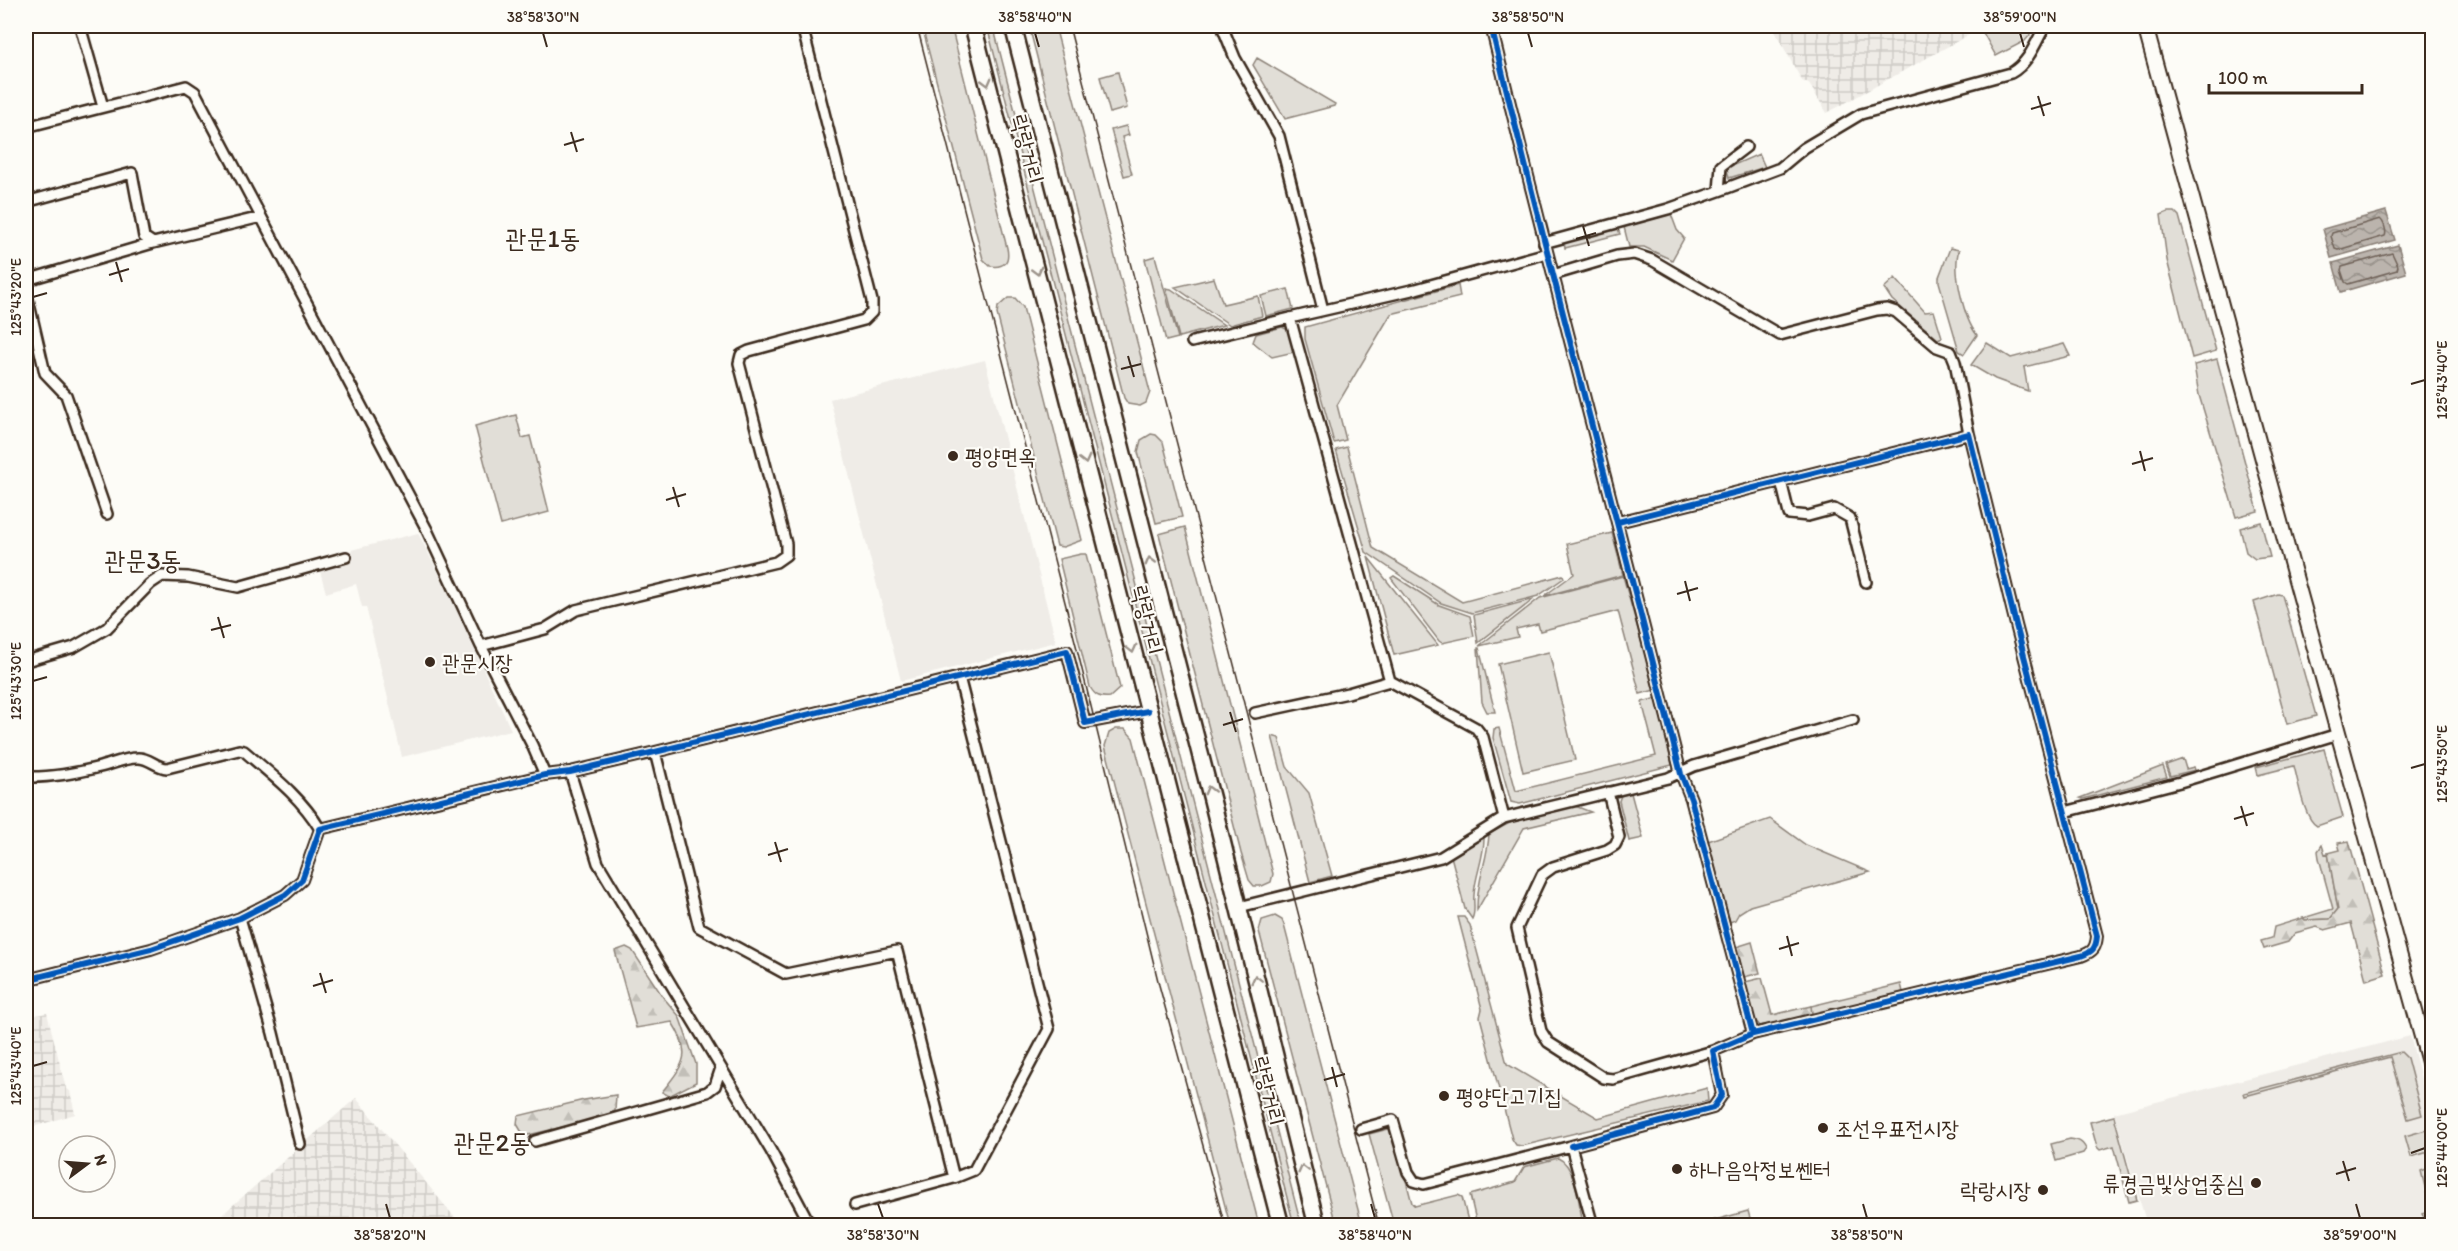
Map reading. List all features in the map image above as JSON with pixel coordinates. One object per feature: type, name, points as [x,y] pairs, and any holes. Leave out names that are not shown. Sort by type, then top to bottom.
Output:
[{"type":"main road","name":"락랑거리","points":[[973,26],[1047,307],[1148,711],[1281,1226]]},
{"type":"main road","name":"락랑거리","points":[[1013,26],[1239,907],[1317,1226]]},
{"type":"main road","points":[[2145,26],[2433,1073]]},
{"type":"street","points":[[80,26],[103,107]]},
{"type":"street","points":[[481,646],[545,629],[576,610],[776,562],[786,555],[786,544],[739,363],[741,355],[864,320],[872,312],[869,289],[802,26]]},
{"type":"street","points":[[1222,26],[1235,58],[1279,136],[1323,310]]},
{"type":"street","points":[[1491,26],[1544,243],[1618,522],[1681,774],[1691,799],[1753,1034]]},
{"type":"street","points":[[1544,243],[1668,209],[1780,168],[1804,148],[1861,114],[2011,73],[2025,61],[2045,26]]},
{"type":"street","points":[[26,127],[186,86],[195,92],[426,528],[545,775]]},
{"type":"street","points":[[1719,192],[1721,166],[1746,147]]},
{"type":"street","points":[[26,202],[132,173],[144,237],[153,243]]},
{"type":"street","points":[[107,513],[66,395],[45,373],[26,291],[27,280],[153,243],[261,217]]},
{"type":"street","points":[[1192,342],[1416,289],[1547,253]]},
{"type":"street","points":[[1553,275],[1617,256],[1634,254],[1652,260],[1780,335],[1887,309],[1896,312],[1937,347],[1951,352],[2016,624],[2097,936],[2096,947],[2090,953],[1753,1034],[1713,1051],[1613,1079],[1604,1078],[1548,1042],[1541,1031],[1517,928],[1542,875],[1553,867],[1607,850],[1615,845],[1618,837],[1608,792]]},
{"type":"street","points":[[1290,318],[1390,681]]},
{"type":"street","points":[[1618,522],[1970,434]]},
{"type":"street","points":[[1781,481],[1789,513],[1808,516],[1834,509],[1850,518],[1866,582]]},
{"type":"street","points":[[26,661],[74,647],[107,628],[150,584],[162,576],[188,577],[238,587],[346,557]]},
{"type":"street","points":[[320,829],[545,775],[570,772],[654,752],[1067,651],[1085,723],[1148,711]]},
{"type":"street","points":[[855,1205],[954,1178],[974,1170],[1049,1029],[959,677]]},
{"type":"street","points":[[1255,713],[1348,693],[1390,681],[1476,728],[1483,737],[1504,818]]},
{"type":"street","points":[[1239,907],[1441,857],[1504,818],[1681,774],[1694,766],[1853,720]]},
{"type":"street","points":[[2065,812],[2180,782],[2338,734]]},
{"type":"street","points":[[26,777],[40,778],[78,772],[136,758],[147,759],[158,767],[167,768],[239,750],[244,751],[287,788],[311,813],[320,829],[302,880],[285,895],[240,918],[151,949],[26,980]]},
{"type":"street","points":[[654,752],[699,927],[786,974],[897,951],[954,1178]]},
{"type":"street","points":[[570,772],[598,863],[771,1150],[811,1226]]},
{"type":"street","points":[[240,918],[273,1033],[300,1144]]},
{"type":"street","points":[[1361,1129],[1393,1120],[1408,1172],[1414,1181],[1424,1184],[1713,1108],[1722,1095],[1713,1051]]},
{"type":"street","points":[[535,1141],[707,1092],[715,1086],[721,1068]]},
{"type":"street","points":[[1571,1146],[1593,1226]]},
{"type":"shaded area","points":[[1772,26],[1985,26],[1827,113],[1809,84],[1802,81]]},
{"type":"shaded area","points":[[985,360],[1056,642],[901,681],[830,399]]},
{"type":"shaded area","name":"관문시장","points":[[418,533],[448,592],[511,730],[402,757],[366,607],[362,607],[356,584],[326,593],[320,571],[353,560],[351,550]]},
{"type":"shaded area","points":[[47,1013],[75,1114],[26,1129],[26,1017]]},
{"type":"shaded area","points":[[2410,1036],[2432,1121],[2432,1221],[2415,1226],[2147,1225],[2114,1113]]},
{"type":"shaded area","points":[[356,1098],[461,1225],[209,1226]]},
{"type":"green space","points":[[922,26],[951,26],[1008,253],[1005,263],[999,266],[990,266],[983,259]]},
{"type":"green space","points":[[987,26],[993,26],[995,33],[1301,1225],[1294,1225]]},
{"type":"green space","points":[[1029,26],[1055,26],[1150,392],[1146,403],[1140,406],[1128,404],[1124,398]]},
{"type":"green space","points":[[1989,26],[2029,26],[2030,35],[2025,41],[1996,56],[1981,29]]},
{"type":"green space","points":[[1257,58],[1335,104],[1334,106],[1285,119],[1253,65]]},
{"type":"green space","points":[[1118,72],[1127,108],[1110,113],[1100,77]]},
{"type":"green space","points":[[1126,126],[1129,135],[1122,137],[1132,174],[1124,176],[1111,130]]},
{"type":"green space","points":[[1759,154],[1765,167],[1729,178],[1727,170],[1729,167]]},
{"type":"green space","points":[[2175,212],[2179,216],[2216,351],[2192,358],[2167,260],[2161,215]]},
{"type":"green space","points":[[1671,214],[1677,230],[1684,238],[1672,260],[1644,247],[1629,247],[1624,227]]},
{"type":"green space","points":[[1618,229],[1620,234],[1565,248],[1564,242]]},
{"type":"green space","points":[[1950,248],[1959,250],[1957,269],[1960,294],[1972,328],[1977,335],[1964,354],[1959,351],[1939,282]]},
{"type":"green space","points":[[1155,256],[1178,338],[1166,341],[1145,259]]},
{"type":"green space","points":[[1214,278],[1223,304],[1258,296],[1262,316],[1230,325],[1175,287]]},
{"type":"green space","points":[[1895,278],[1925,312],[1934,311],[1942,337],[1938,339],[1892,300],[1884,288]]},
{"type":"green space","points":[[1458,285],[1460,297],[1391,314],[1337,405],[1346,440],[1334,443],[1305,339],[1305,327]]},
{"type":"green space","points":[[1166,288],[1171,289],[1224,325],[1179,337]]},
{"type":"green space","points":[[1288,289],[1293,309],[1266,316],[1261,296]]},
{"type":"green space","points":[[1008,298],[1015,298],[1023,307],[1082,540],[1063,547],[1057,546],[997,314],[998,307]]},
{"type":"green space","points":[[1282,327],[1288,330],[1294,352],[1272,357],[1253,342],[1256,334]]},
{"type":"green space","points":[[1987,343],[2011,358],[2064,344],[2070,356],[2024,367],[2028,391],[1995,379],[1971,365]]},
{"type":"green space","points":[[2217,359],[2258,511],[2236,517],[2199,395],[2194,365]]},
{"type":"green space","points":[[516,415],[522,438],[530,436],[549,512],[501,525],[475,426]]},
{"type":"green space","points":[[1151,434],[1156,435],[1163,442],[1182,517],[1156,523],[1138,452],[1141,440]]},
{"type":"green space","points":[[1347,447],[1373,548],[1462,602],[1563,575],[1564,578],[1538,596],[1472,613],[1441,603],[1366,552],[1336,450]]},
{"type":"green space","points":[[2261,522],[2270,557],[2255,559],[2246,552],[2240,528]]},
{"type":"green space","points":[[1185,527],[1273,874],[1271,882],[1262,886],[1254,886],[1249,880],[1241,853],[1159,534]]},
{"type":"green space","points":[[1612,533],[1623,575],[1544,596],[1574,574],[1567,544]]},
{"type":"green space","points":[[1086,554],[1120,688],[1110,697],[1098,696],[1090,687],[1059,559]]},
{"type":"green space","points":[[1368,557],[1438,645],[1394,655]]},
{"type":"green space","points":[[1394,576],[1439,605],[1470,616],[1474,636],[1442,643],[1439,641],[1391,578]]},
{"type":"green space","points":[[1623,576],[1655,690],[1640,694],[1618,611],[1540,631],[1538,624],[1516,629],[1518,637],[1479,646],[1540,598]]},
{"type":"green space","points":[[2278,594],[2282,595],[2316,716],[2287,724],[2254,602]]},
{"type":"green space","points":[[1534,599],[1478,643],[1474,615]]},
{"type":"green space","points":[[1478,648],[1495,712],[1487,712],[1482,702]]},
{"type":"green space","points":[[1549,652],[1575,760],[1523,772],[1498,664]]},
{"type":"green space","points":[[1657,698],[1672,765],[1520,804],[1511,802],[1493,738],[1494,729],[1499,728],[1516,791],[1656,756],[1642,702]]},
{"type":"green space","points":[[1116,729],[1125,729],[1133,738],[1259,1225],[1230,1225],[1105,746],[1109,733]]},
{"type":"green space","points":[[1272,736],[1279,738],[1287,767],[1309,793],[1332,876],[1310,882]]},
{"type":"green space","points":[[2324,749],[2343,817],[2317,826],[2308,816],[2294,766],[2258,775],[2256,767]]},
{"type":"green space","points":[[2183,759],[2186,769],[2194,767],[2195,770],[2170,776],[2166,765]]},
{"type":"green space","points":[[2163,766],[2167,777],[2080,798]]},
{"type":"green space","points":[[1631,793],[1643,838],[1629,841],[1619,801],[1621,795]]},
{"type":"green space","points":[[1575,806],[1591,812],[1524,828],[1477,910],[1478,890],[1489,834],[1515,820]]},
{"type":"green space","points":[[1770,819],[1806,845],[1870,872],[1750,906],[1730,922],[1708,841]]},
{"type":"green space","points":[[1484,836],[1472,919],[1465,909],[1451,856]]},
{"type":"green space","points":[[2349,841],[2385,974],[2366,980],[2351,923],[2325,930],[2317,927],[2295,933],[2288,942],[2264,949],[2261,941],[2272,938],[2274,927],[2303,918],[2305,920],[2330,919],[2338,909],[2328,853],[2340,850],[2338,843]]},
{"type":"green space","points":[[2322,845],[2325,854],[2328,853],[2338,909],[2330,919],[2305,920],[2303,918],[2333,909],[2319,858],[2318,851]]},
{"type":"green space","points":[[1275,916],[1282,920],[1284,925],[1362,1225],[1336,1225],[1259,931],[1262,920]]},
{"type":"green space","points":[[1458,917],[1464,917],[1470,925],[1507,1064],[1598,1118],[1707,1088],[1708,1101],[1522,1146],[1516,1145],[1512,1139],[1480,1017],[1482,1009]]},
{"type":"green space","points":[[1752,942],[1760,973],[1744,977],[1736,947]]},
{"type":"green space","points":[[626,947],[632,950],[663,997],[679,1016],[696,1064],[696,1082],[669,1096],[662,1092],[676,1074],[683,1059],[682,1043],[672,1022],[636,1028],[615,951]]},
{"type":"green space","points":[[1762,978],[1772,1015],[1811,1006],[1812,1015],[1760,1026],[1755,1020],[1745,982]]},
{"type":"green space","points":[[1901,984],[1903,992],[1812,1015],[1811,1006]]},
{"type":"green space","points":[[2401,1052],[2407,1058],[2422,1115],[2408,1119],[2390,1057],[2245,1096],[2244,1093]]},
{"type":"green space","points":[[616,1095],[615,1111],[597,1119],[524,1136],[517,1124],[518,1116],[584,1100]]},
{"type":"green space","points":[[2114,1116],[2137,1200],[2129,1202],[2114,1146],[2100,1150],[2097,1147],[2090,1122]]},
{"type":"green space","points":[[1392,1128],[1412,1203],[1415,1206],[1458,1195],[1462,1197],[1469,1225],[1394,1225],[1369,1134]]},
{"type":"green space","points":[[2426,1130],[2432,1151],[2411,1157],[2405,1136]]},
{"type":"green space","points":[[2070,1139],[2080,1141],[2086,1149],[2083,1153],[2056,1161],[2051,1144]]},
{"type":"green space","points":[[1558,1158],[1564,1162],[1573,1178],[1583,1225],[1477,1225],[1470,1195],[1515,1182],[1524,1167]]},
{"type":"green space","points":[[2432,1167],[2432,1217],[2425,1219],[2422,1214],[2431,1211],[2421,1171]]},
{"type":"green space","points":[[1748,1211],[1752,1225],[1697,1225]]},
{"type":"water","points":[[2386,211],[2395,240],[2331,258],[2323,229]]},
{"type":"water","points":[[2398,245],[2406,273],[2341,292],[2333,263]]},
{"type":"tram line","points":[[917,26],[1077,649],[1159,985],[1225,1226]]},
{"type":"tram line","points":[[1069,26],[1379,1226]]},
{"type":"cycle path","points":[[1491,26],[1681,774],[1691,799],[1753,1034],[1713,1051],[1722,1095],[1713,1108],[1571,1146]]},
{"type":"cycle path","points":[[1618,522],[1969,434],[2097,936],[2096,944],[2091,951],[2081,956],[1753,1034]]},
{"type":"cycle path","points":[[26,980],[151,949],[240,918],[285,895],[302,880],[320,829],[545,775],[570,772],[655,752],[1067,651],[1085,723],[1148,711]]},
{"type":"place","name":"평양면옥","points":[[953,456]]},
{"type":"place","name":"관문시장","points":[[430,662]]},
{"type":"place","name":"평양단고기집","points":[[1444,1096]]},
{"type":"place","name":"조선우표전시장","points":[[1823,1128]]},
{"type":"place","name":"하나음악정보쎈터","points":[[1677,1169]]},
{"type":"place","name":"류경금빛상업중심","points":[[2256,1183]]},
{"type":"place","name":"락랑시장","points":[[2043,1190]]},
{"type":"district","name":"관문1동","points":[[543,238]]},
{"type":"district","name":"관문3동","points":[[143,560]]},
{"type":"district","name":"관문2동","points":[[492,1142]]}]
